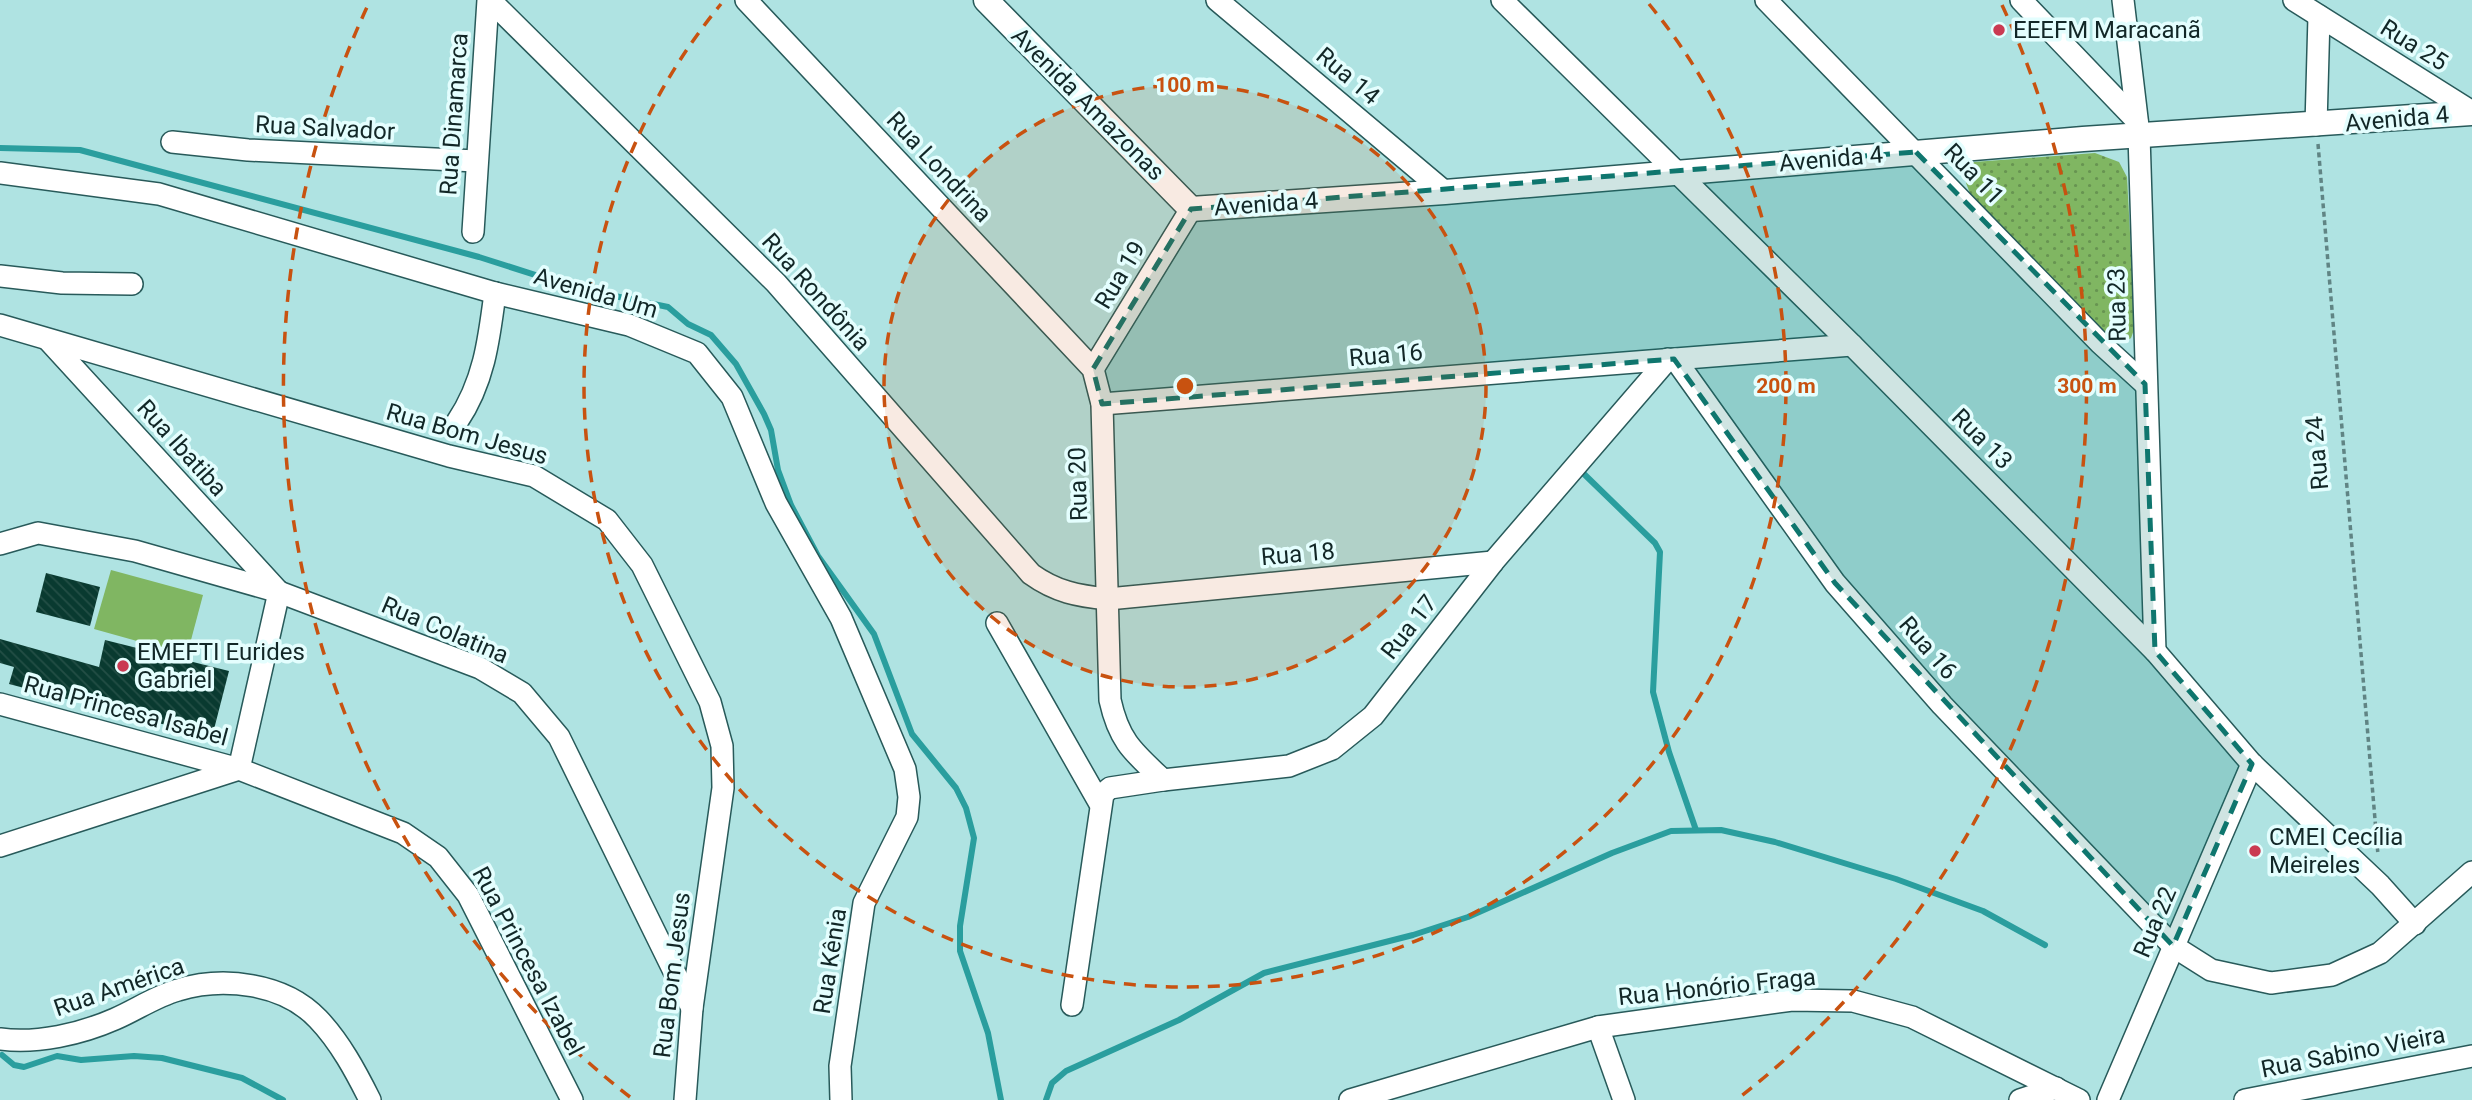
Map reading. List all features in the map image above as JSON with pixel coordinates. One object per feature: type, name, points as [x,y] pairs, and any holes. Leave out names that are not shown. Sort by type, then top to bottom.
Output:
[{"type":"street","name":"Rua Dinamarca","points":[[474,232],[476,161],[489,0]]},
{"type":"street","name":"Rua Rondônia","points":[[489,0],[776,283],[1031,574],[1052,589],[1108,599]]},
{"type":"street","name":"Rua Londrina","points":[[746,0],[1093,369]]},
{"type":"street","name":"Avenida Amazonas","points":[[986,0],[1191,209]]},
{"type":"street","name":"Rua 14","points":[[1217,0],[1445,192]]},
{"type":"street","name":"Rua 13","points":[[1502,0],[1852,345],[2155,651],[2252,764],[2380,885],[2415,924]]},
{"type":"street","name":"Rua 11","points":[[1766,0],[2100,343],[2145,384]]},
{"type":"street","points":[[2021,0],[2138,128]]},
{"type":"street","name":"Rua 23","points":[[2123,0],[2138,128],[2155,651]]},
{"type":"street","name":"Rua 25","points":[[2294,0],[2472,112]]},
{"type":"street","points":[[2316,125],[2319,16]]},
{"type":"street","name":"Avenida 4","points":[[1191,209],[1445,192],[1916,152],[2138,128],[2316,125],[2472,112]]},
{"type":"street","name":"Rua Salvador","points":[[172,142],[248,150],[476,161]]},
{"type":"street","name":"Avenida Um","points":[[0,173],[159,194],[495,293],[629,326],[697,354],[732,397],[776,503],[841,618],[905,769],[909,797]]},
{"type":"street","name":"Rua 19","points":[[1093,369],[1191,209]]},
{"type":"street","points":[[0,276],[62,283],[132,284]]},
{"type":"street","points":[[457,422],[480,379],[487,356],[495,293]]},
{"type":"street","name":"Rua Bom Jesus","points":[[0,325],[449,456],[534,476],[607,520],[642,565],[710,702],[722,746],[723,788],[692,1008],[685,1100]]},
{"type":"street","points":[[0,338],[23,332]]},
{"type":"street","name":"Rua Ibatiba","points":[[47,339],[279,592]]},
{"type":"street","name":"Rua 16","points":[[1102,404],[1852,345]]},
{"type":"street","name":"Rua 16","points":[[1671,359],[1835,583],[1942,705],[2173,946],[2211,970],[2272,983],[2332,975],[2380,953],[2472,872]]},
{"type":"street","name":"Rua 17","points":[[1105,795],[1163,780],[1289,766],[1332,749],[1373,716],[1493,562],[1671,359]]},
{"type":"street","name":"Rua 20","points":[[1093,369],[1102,404],[1110,700],[1116,727],[1127,747],[1163,780]]},
{"type":"street","name":"Rua Colatina","points":[[0,544],[38,533],[135,551],[279,592],[480,668],[522,693],[559,737],[692,1008]]},
{"type":"street","name":"Rua 18","points":[[1108,599],[1493,562]]},
{"type":"street","points":[[0,846],[239,769],[279,592]]},
{"type":"street","points":[[997,623],[1105,795],[1072,1005]]},
{"type":"street","name":"Rua Princesa Isabel","points":[[0,704],[239,769]]},
{"type":"street","name":"Rua 22","points":[[2108,1100],[2252,764]]},
{"type":"street","name":"Rua Princesa Izabel","points":[[239,769],[402,833],[438,857],[468,895],[572,1100]]},
{"type":"street","name":"Rua Kênia","points":[[841,1100],[840,1066],[864,903],[907,817],[909,797]]},
{"type":"street","name":"Rua América","points":[[0,1039],[54,1037],[111,1021],[177,990],[226,982],[277,992],[317,1017],[352,1065],[370,1100]]},
{"type":"street","name":"Rua Honório Fraga","points":[[1362,1098],[1598,1027],[1792,1000],[1853,1001],[1912,1017],[2079,1100]]},
{"type":"street","points":[[1598,1027],[1624,1100]]},
{"type":"street","name":"Rua Sabino Vieira","points":[[2245,1100],[2472,1056]]},
{"type":"street","points":[[352,1065],[359,1100]]},
{"type":"street","points":[[2021,1100],[2056,1088]]},
{"type":"path","name":"Rua 24","points":[[2316,125],[2380,885]]},
{"type":"highlighted area","points":[[1916,152],[2145,384],[2155,651],[2252,764],[2173,946],[1835,583],[1674,359],[1102,404],[1093,369],[1191,209]]},
{"type":"green space","points":[[2095,153],[2119,162],[2127,177],[2135,327],[2131,338],[2123,343],[2114,341],[1971,196],[1966,183],[1966,169],[1974,162]]},
{"type":"green space","points":[[111,570],[203,595],[187,655],[94,629]]},
{"type":"building","points":[[46,573],[100,587],[90,626],[36,612]]},
{"type":"building","points":[[0,639],[99,667],[105,640],[229,671],[212,737],[9,684],[14,667],[0,663]]},
{"type":"waterway","points":[[0,148],[80,150],[479,257],[576,288],[668,307],[688,324],[711,335],[736,364],[764,414],[771,430],[778,470],[791,505],[818,556],[874,634],[912,734],[956,788],[966,808],[974,838],[960,926],[960,951],[988,1033],[1001,1100]]},
{"type":"waterway","points":[[1584,474],[1655,543],[1660,552],[1653,692],[1669,752],[1696,830]]},
{"type":"waterway","points":[[1046,1100],[1052,1083],[1066,1071],[1179,1020],[1264,973],[1413,935],[1468,917],[1612,853],[1671,831],[1721,830],[1775,842],[1896,879],[1983,911],[2045,945]]},
{"type":"waterway","points":[[2,1055],[14,1065],[24,1067],[57,1056],[81,1060],[134,1056],[162,1058],[242,1078],[283,1100]]},
{"type":"place","name":"EEEFM Maracanã","points":[[1999,30]]},
{"type":"place","name":"EMEFTI Eurides Gabriel","points":[[123,666]]},
{"type":"place","name":"CMEI Cecília Meireles","points":[[2255,851]]}]
